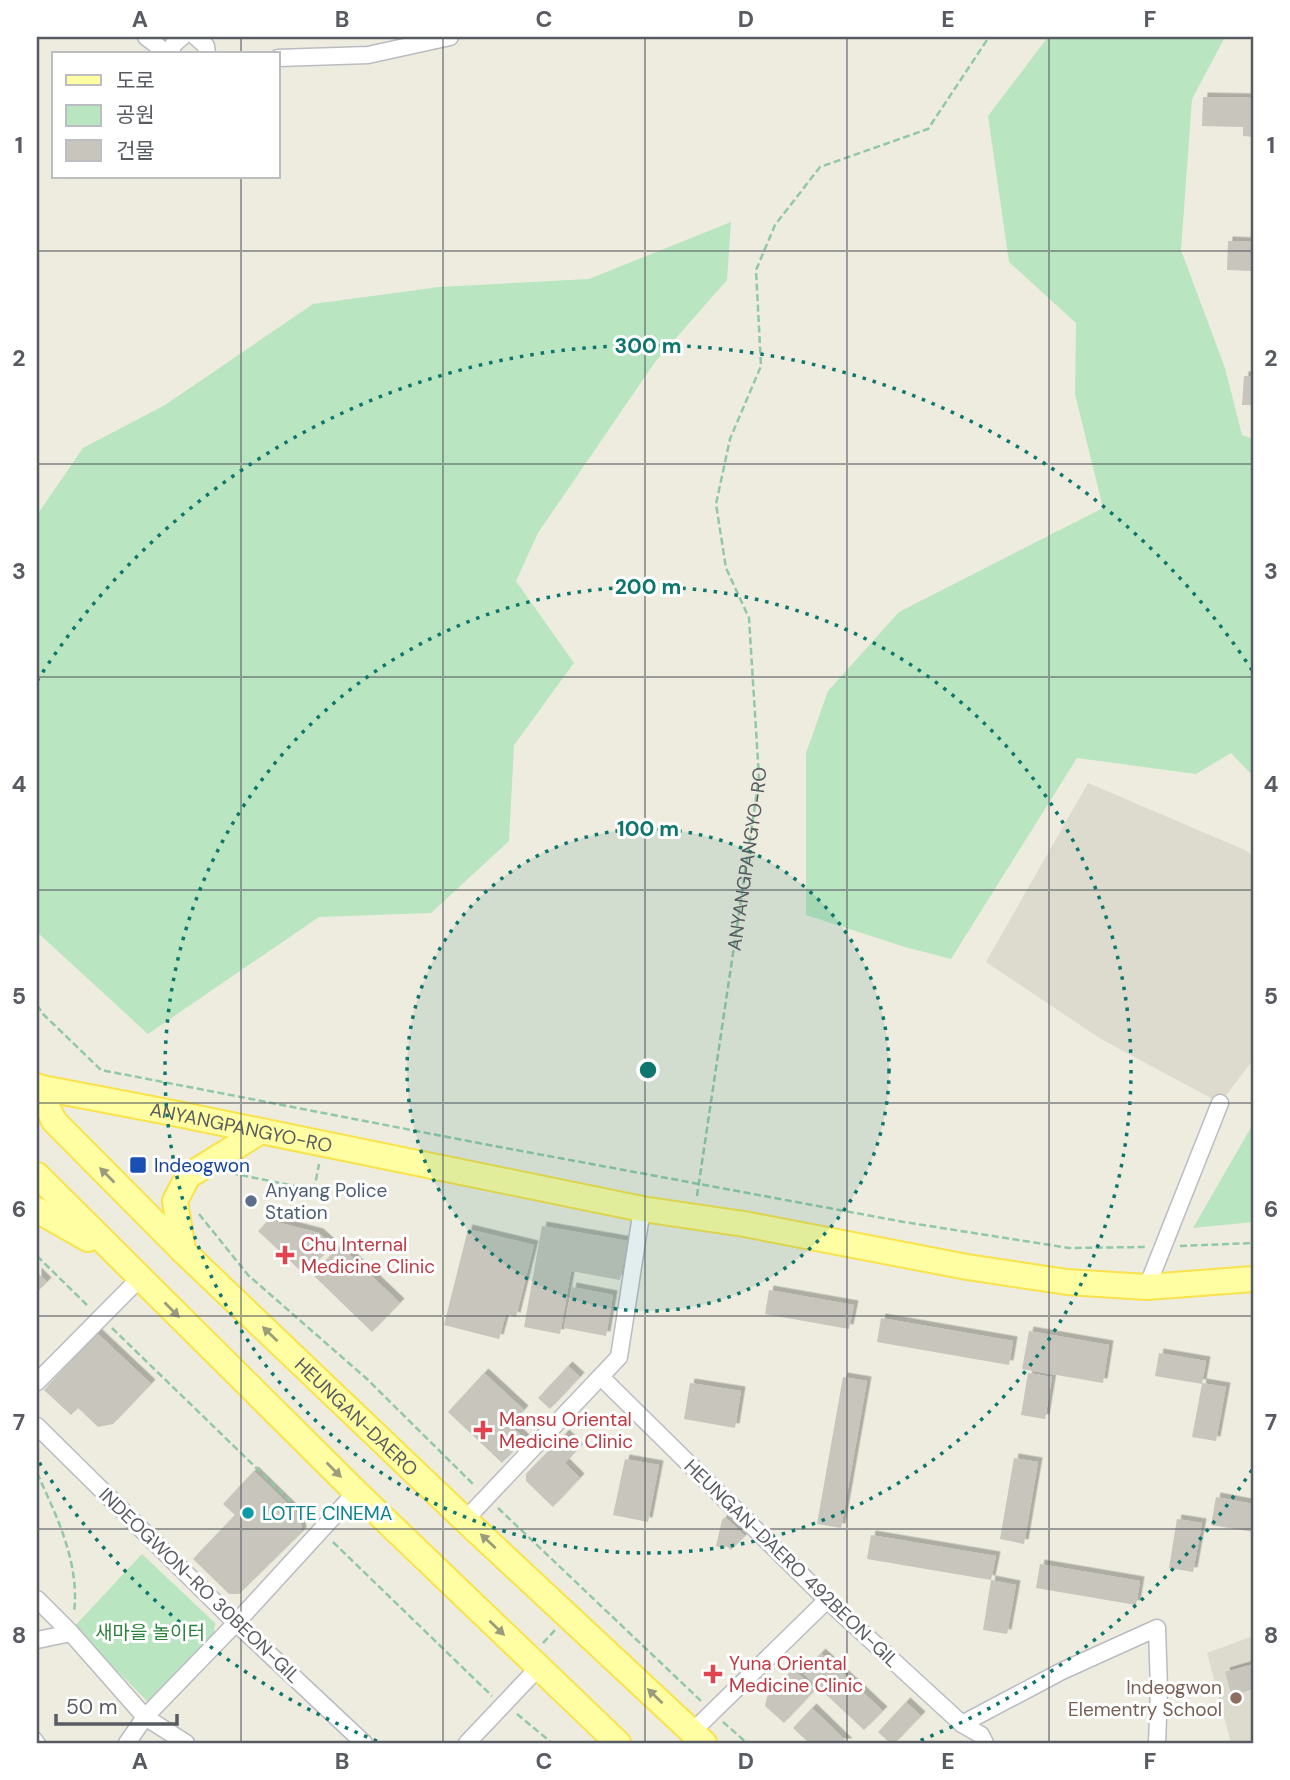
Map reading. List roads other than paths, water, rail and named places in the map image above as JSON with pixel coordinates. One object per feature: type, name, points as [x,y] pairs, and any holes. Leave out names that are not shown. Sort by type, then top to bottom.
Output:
[{"type":"main road","name":"ANYANGPANGYO-RO","points":[[37,1087],[642,1209],[744,1224],[967,1267],[1067,1282],[1147,1287],[1253,1279]]},
{"type":"main road","name":"HEUNGAN-DAERO","points":[[37,1087],[54,1121],[183,1251],[698,1738]]},
{"type":"main road","points":[[183,1251],[175,1201],[188,1176],[261,1131]]},
{"type":"main road","points":[[37,1175],[356,1492],[618,1743]]},
{"type":"main road","points":[[37,1210],[113,1253]]},
{"type":"street","points":[[146,37],[173,44]]},
{"type":"street","points":[[196,37],[206,46],[207,52]]},
{"type":"street","points":[[280,58],[368,55],[450,37]]},
{"type":"street","points":[[1147,1287],[1220,1103]]},
{"type":"street","points":[[465,1520],[619,1357],[642,1209]]},
{"type":"street","points":[[37,1382],[139,1279]]},
{"type":"street","name":"HEUNGAN-DAERO 492BEON-GIL","points":[[602,1378],[827,1600],[962,1724],[981,1735],[985,1743]]},
{"type":"street","name":"INDEOGWON-RO 30BEON-GIL","points":[[37,1426],[236,1623],[364,1743]]},
{"type":"street","points":[[127,1743],[142,1730],[356,1492]]},
{"type":"street","points":[[37,1599],[71,1633],[142,1730],[186,1743]]},
{"type":"street","name":"HEUNGAN-DAERO","points":[[698,1738],[713,1712],[827,1600]]},
{"type":"street","points":[[962,1724],[1062,1671],[1157,1628],[1157,1743]]},
{"type":"street","points":[[37,1640],[71,1633]]},
{"type":"street","points":[[467,1743],[538,1668]]},
{"type":"lane","points":[[37,1737],[41,1743]]},
{"type":"place","name":"Indeogwon","points":[[138,1165]]},
{"type":"place","name":"Anyang Police Station","points":[[251,1201]]},
{"type":"place","name":"Chu Internal Medicine Clinic","points":[[285,1255]]},
{"type":"place","name":"Mansu Oriental Medicine Clinic","points":[[483,1430]]},
{"type":"place","name":"LOTTE CINEMA","points":[[248,1513]]},
{"type":"place","name":"Yuna Oriental Medicine Clinic","points":[[713,1674]]},
{"type":"place","name":"Indeogwon Elementry School","points":[[1236,1698]]},
{"type":"park label","name":"새마을 놀이터","points":[[150,1632]]}]
